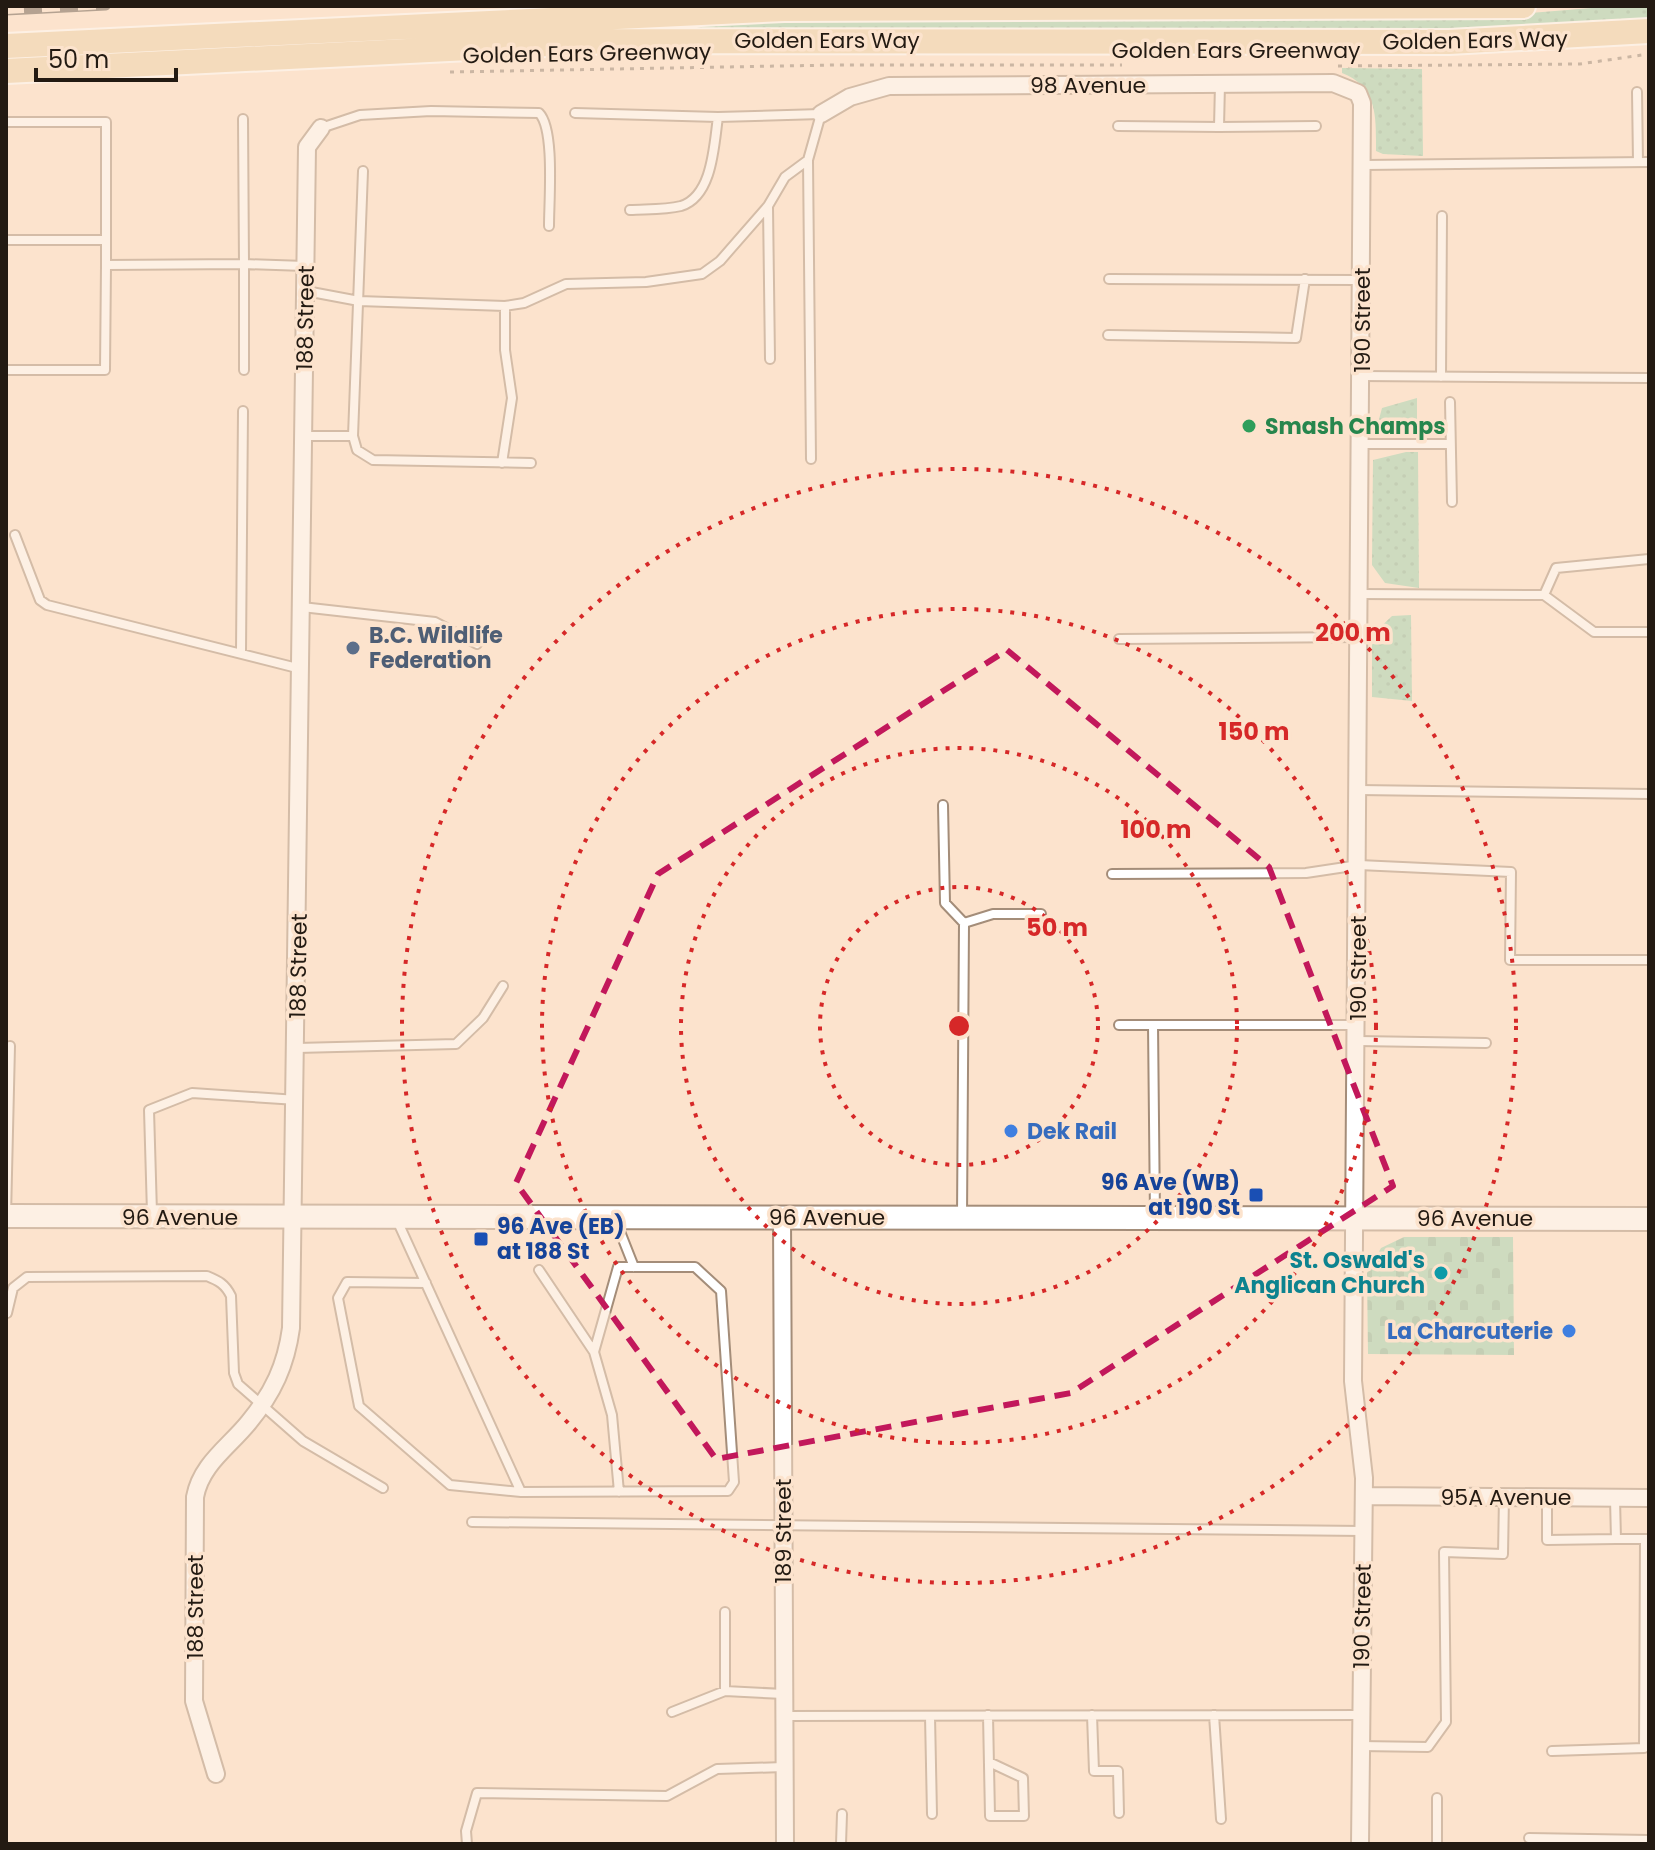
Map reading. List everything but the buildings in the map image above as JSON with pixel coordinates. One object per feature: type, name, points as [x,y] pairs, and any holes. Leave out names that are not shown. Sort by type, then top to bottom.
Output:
[{"type":"main road","name":"Golden Ears Way","points":[[6,46],[784,9],[1523,6]]},
{"type":"main road","name":"Golden Ears Way","points":[[6,71],[608,41],[1449,42],[1519,41],[1649,31]]},
{"type":"main road","name":"96 Avenue","points":[[6,1216],[1649,1219]]},
{"type":"street","name":"98 Avenue","points":[[821,114],[850,97],[889,86],[1333,83],[1358,93]]},
{"type":"street","name":"190 Street","points":[[1358,93],[1363,112],[1364,165],[1353,1381],[1364,1496],[1360,1844]]},
{"type":"street","name":"188 Street","points":[[216,1774],[194,1701],[195,1497],[202,1474],[262,1405],[283,1371],[289,1349],[297,1100],[307,147],[321,128]]},
{"type":"street","name":"189 Street","points":[[782,1217],[785,1844]]},
{"type":"street","name":"95A Avenue","points":[[1364,1496],[1649,1498]]},
{"type":"lane","points":[[1219,127],[1220,84]]},
{"type":"lane","points":[[1637,92],[1638,162]]},
{"type":"lane","points":[[321,128],[360,115],[431,111],[539,113],[546,120],[548,136],[549,226]]},
{"type":"lane","points":[[575,113],[718,117],[821,114],[808,160],[811,459]]},
{"type":"lane","points":[[630,210],[681,206],[692,200],[708,176],[718,117]]},
{"type":"lane","points":[[243,119],[244,370]]},
{"type":"lane","points":[[6,122],[106,122],[105,370],[6,370]]},
{"type":"lane","points":[[1118,126],[1316,126]]},
{"type":"lane","points":[[306,291],[359,301],[505,306],[524,303],[566,284],[646,282],[702,274],[720,261],[768,206],[785,177],[808,160]]},
{"type":"lane","points":[[1364,165],[1649,162]]},
{"type":"lane","points":[[363,171],[353,436],[357,450],[373,460],[531,463]]},
{"type":"lane","points":[[768,206],[770,359]]},
{"type":"lane","points":[[1441,377],[1442,216]]},
{"type":"lane","points":[[6,240],[105,240]]},
{"type":"lane","points":[[106,265],[306,266]]},
{"type":"lane","points":[[1109,279],[1362,280]]},
{"type":"lane","points":[[1108,335],[1296,338],[1305,279]]},
{"type":"lane","points":[[502,463],[512,398],[505,350],[505,306]]},
{"type":"lane","points":[[1361,376],[1649,378]]},
{"type":"lane","points":[[1450,402],[1452,502]]},
{"type":"lane","points":[[241,652],[243,411]]},
{"type":"lane","points":[[304,436],[353,436]]},
{"type":"lane","points":[[1361,444],[1450,444]]},
{"type":"lane","points":[[15,535],[40,600],[47,605],[301,669]]},
{"type":"lane","points":[[1544,595],[1556,568],[1649,559]]},
{"type":"lane","points":[[1360,594],[1544,595],[1594,632],[1649,632]]},
{"type":"lane","points":[[302,607],[435,622],[477,644]]},
{"type":"lane","points":[[1119,639],[1360,637]]},
{"type":"lane","points":[[1359,790],[1649,794]]},
{"type":"lane","points":[[943,805],[945,903],[964,923],[962,1218]]},
{"type":"lane","points":[[1112,874],[1306,873],[1359,865],[1511,872],[1510,960],[1649,960]]},
{"type":"lane","points":[[964,923],[993,914],[1041,914]]},
{"type":"lane","points":[[297,1048],[456,1044],[483,1018],[503,986]]},
{"type":"lane","points":[[1119,1025],[1358,1033],[1486,1043]]},
{"type":"lane","points":[[1153,1025],[1155,1218]]},
{"type":"lane","points":[[6,1216],[10,1046]]},
{"type":"lane","points":[[152,1218],[149,1110],[192,1093],[297,1100]]},
{"type":"lane","points":[[396,1217],[521,1492]]},
{"type":"lane","points":[[615,1218],[634,1267]]},
{"type":"lane","points":[[426,1283],[347,1282],[338,1298],[359,1406],[450,1485],[521,1492],[728,1491],[734,1482],[721,1291],[695,1267],[618,1267],[594,1352]]},
{"type":"lane","points":[[539,1270],[594,1352],[612,1415],[619,1492]]},
{"type":"lane","points":[[7,1313],[13,1288],[27,1277],[207,1276],[226,1285],[231,1296],[234,1373],[238,1384],[303,1441],[383,1488]]},
{"type":"lane","points":[[1360,1746],[1428,1747],[1446,1722],[1444,1552],[1503,1554],[1504,1497]]},
{"type":"lane","points":[[1547,1497],[1547,1540],[1647,1539],[1644,1748],[1552,1751]]},
{"type":"lane","points":[[1615,1498],[1616,1539]]},
{"type":"lane","points":[[472,1522],[783,1528],[1363,1531]]},
{"type":"lane","points":[[725,1612],[725,1691]]},
{"type":"lane","points":[[672,1712],[725,1691],[784,1694]]},
{"type":"lane","points":[[988,1715],[990,1816],[1024,1816],[1023,1778],[989,1762]]},
{"type":"lane","points":[[1092,1715],[1094,1771],[1118,1771],[1119,1813]]},
{"type":"lane","points":[[1214,1715],[1221,1819]]},
{"type":"lane","points":[[785,1716],[1360,1715]]},
{"type":"lane","points":[[930,1716],[932,1814]]},
{"type":"lane","points":[[467,1844],[466,1831],[477,1793],[667,1796],[717,1769],[785,1767]]},
{"type":"lane","points":[[1437,1798],[1437,1844]]},
{"type":"lane","points":[[841,1844],[842,1814]]},
{"type":"lane","points":[[1529,1838],[1649,1840]]},
{"type":"path","name":"Golden Ears Greenway","points":[[1328,66],[1580,64],[1649,54]]},
{"type":"path","name":"Golden Ears Greenway","points":[[441,72],[835,65],[1121,65]]},
{"type":"highlighted area","points":[[1007,650],[1269,867],[1393,1186],[1071,1393],[716,1459],[516,1183],[658,874]]},
{"type":"green space","points":[[1649,6],[1649,19],[1430,31],[689,28],[689,24],[795,19],[1459,19]]},
{"type":"green space","points":[[1342,68],[1422,69],[1423,156],[1376,151],[1375,115],[1369,95],[1354,79],[1342,73]]},
{"type":"green space","points":[[1417,398],[1417,434],[1378,423],[1382,408]]},
{"type":"green space","points":[[1418,452],[1419,588],[1385,583],[1372,565],[1373,460]]},
{"type":"green space","points":[[1411,615],[1412,701],[1372,697],[1372,635],[1392,616]]},
{"type":"green space","points":[[1404,1237],[1513,1237],[1514,1355],[1368,1354],[1367,1273],[1381,1248]]},
{"type":"railway","points":[[6,11],[106,6]]},
{"type":"place","name":"Smash Champs","points":[[1249,426]]},
{"type":"place","name":"B.C. Wildlife Federation","points":[[353,648]]},
{"type":"place","name":"Dek Rail","points":[[1011,1131]]},
{"type":"place","name":"96 Ave (WB) at 190 St","points":[[1256,1195]]},
{"type":"place","name":"96 Ave (EB) at 188 St","points":[[481,1239]]},
{"type":"place","name":"St. Oswald's Anglican Church","points":[[1441,1273]]},
{"type":"place","name":"La Charcuterie","points":[[1569,1331]]}]
